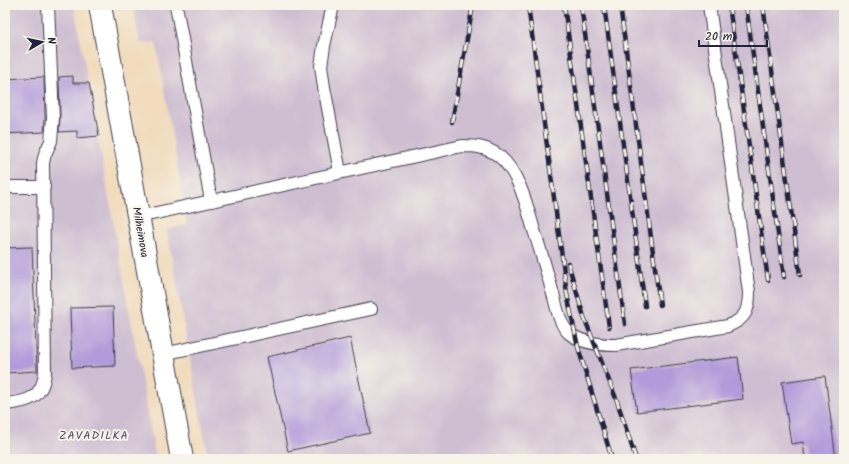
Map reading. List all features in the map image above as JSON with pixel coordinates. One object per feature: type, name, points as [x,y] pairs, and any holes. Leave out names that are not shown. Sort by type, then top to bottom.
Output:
[{"type":"street","name":"Milheimova","points":[[100,5],[182,459]]},
{"type":"lane","points":[[5,404],[29,400],[39,392],[44,380],[45,372],[43,163],[51,140],[54,118],[48,5]]},
{"type":"lane","points":[[176,5],[211,201]]},
{"type":"lane","points":[[333,5],[324,46],[322,66],[324,88],[340,172]]},
{"type":"lane","points":[[138,217],[462,146],[475,146],[487,149],[499,157],[510,169],[518,184],[527,206],[560,316],[564,327],[569,333],[575,337],[595,344],[616,345],[721,328],[737,322],[743,317],[748,309],[749,292],[709,5]]},
{"type":"lane","points":[[5,187],[44,187]]},
{"type":"lane","points":[[163,354],[371,309]]},
{"type":"shaded area","points":[[5,5],[74,5],[156,459],[5,459]]},
{"type":"shaded area","points":[[133,5],[844,5],[844,459],[208,459],[167,230],[187,225],[181,187],[156,42],[140,44]]},
{"type":"building","points":[[73,76],[73,83],[89,83],[99,136],[77,138],[77,131],[59,132],[59,77]]},
{"type":"building","points":[[44,77],[44,132],[5,134],[5,79]]},
{"type":"building","points":[[32,247],[37,371],[5,373],[5,248]]},
{"type":"building","points":[[113,307],[115,366],[72,368],[70,308]]},
{"type":"building","points":[[350,338],[370,433],[288,451],[267,357]]},
{"type":"building","points":[[738,357],[743,399],[637,412],[631,370]]},
{"type":"building","points":[[825,376],[836,459],[805,459],[803,442],[791,444],[782,382]]},
{"type":"railway","points":[[452,122],[473,5]]},
{"type":"railway","points":[[528,5],[567,294],[578,347],[612,459]]},
{"type":"railway","points":[[564,5],[609,327]]},
{"type":"railway","points":[[581,5],[625,324]]},
{"type":"railway","points":[[604,5],[645,306]]},
{"type":"railway","points":[[620,5],[660,305]]},
{"type":"railway","points":[[729,5],[768,280]]},
{"type":"railway","points":[[746,5],[784,277]]},
{"type":"railway","points":[[763,5],[800,275]]},
{"type":"railway","points":[[568,263],[584,317],[617,401],[636,459]]},
{"type":"district","name":"ZAVADILKA","points":[[94,435]]}]
